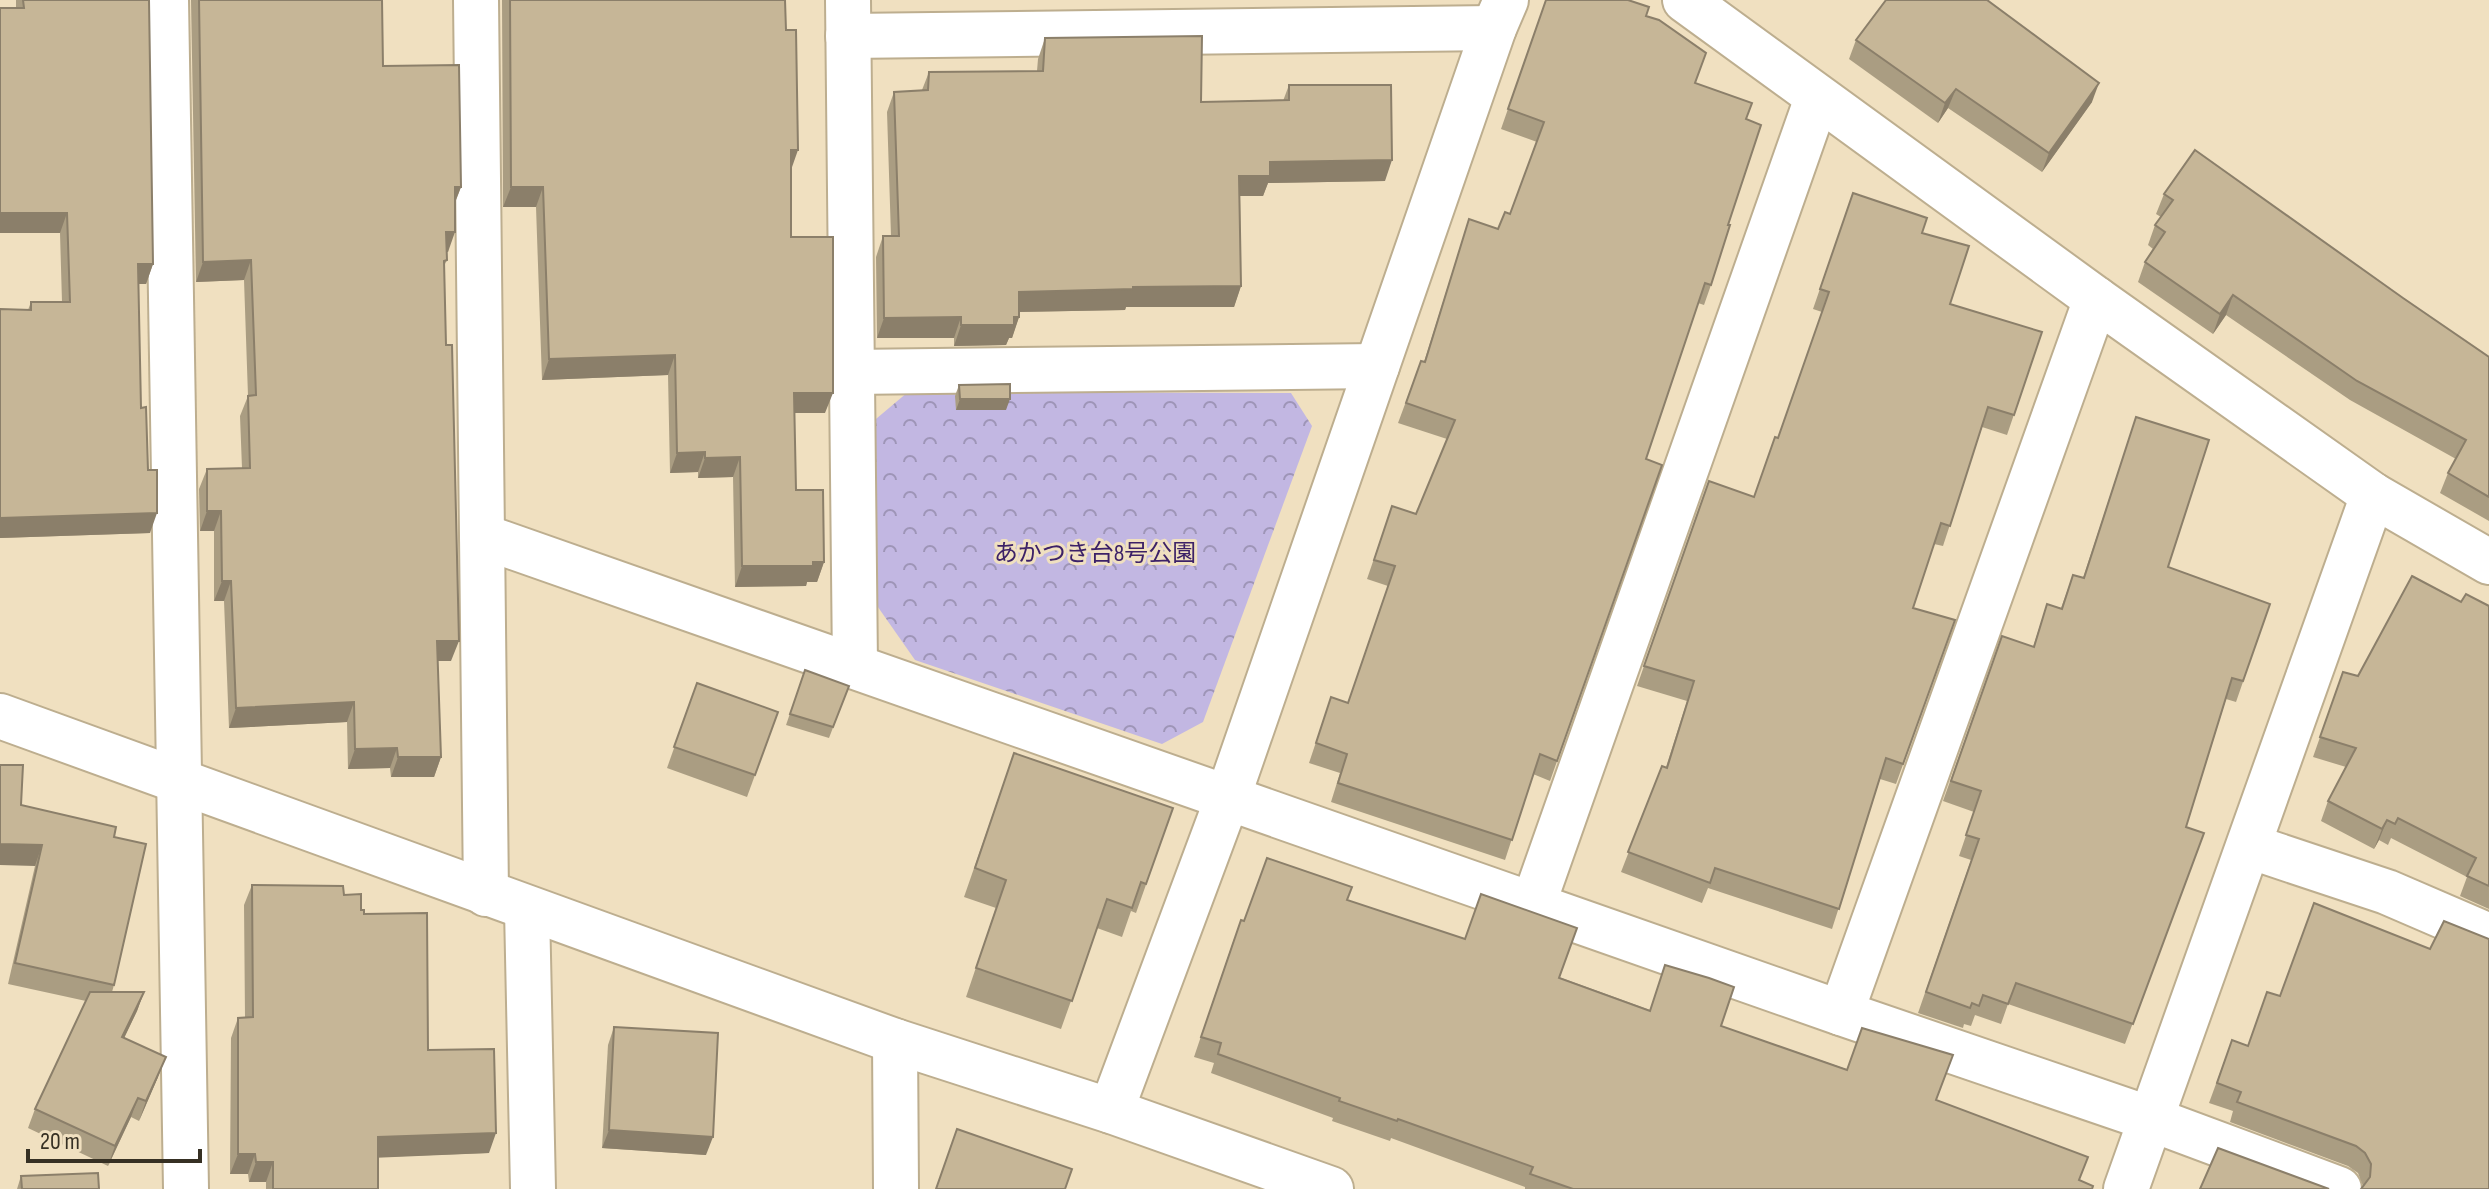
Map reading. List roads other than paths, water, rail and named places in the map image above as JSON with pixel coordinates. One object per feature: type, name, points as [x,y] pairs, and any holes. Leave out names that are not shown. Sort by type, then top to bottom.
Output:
[{"type":"street","points":[[166,0],[186,1189]]},
{"type":"street","points":[[476,0],[486,894]]},
{"type":"street","points":[[1685,0],[2096,299],[2373,495],[2489,562]]},
{"type":"street","points":[[855,666],[848,18],[1500,14],[1228,797],[1111,1111]]},
{"type":"street","points":[[1533,905],[1817,98]]},
{"type":"street","points":[[1841,1013],[2096,299]]},
{"type":"street","points":[[851,372],[1377,366]]},
{"type":"street","points":[[2126,1189],[2373,495]]},
{"type":"street","points":[[482,536],[2151,1119],[2339,1189]]},
{"type":"street","points":[[0,716],[895,1041],[1111,1111],[1331,1189]]},
{"type":"street","points":[[2249,846],[2387,892],[2489,936]]},
{"type":"street","points":[[527,909],[533,1189]]},
{"type":"street","points":[[895,1041],[896,1189]]},
{"type":"park label","name":"あかつき台8号公園","points":[[1095,553]]}]
